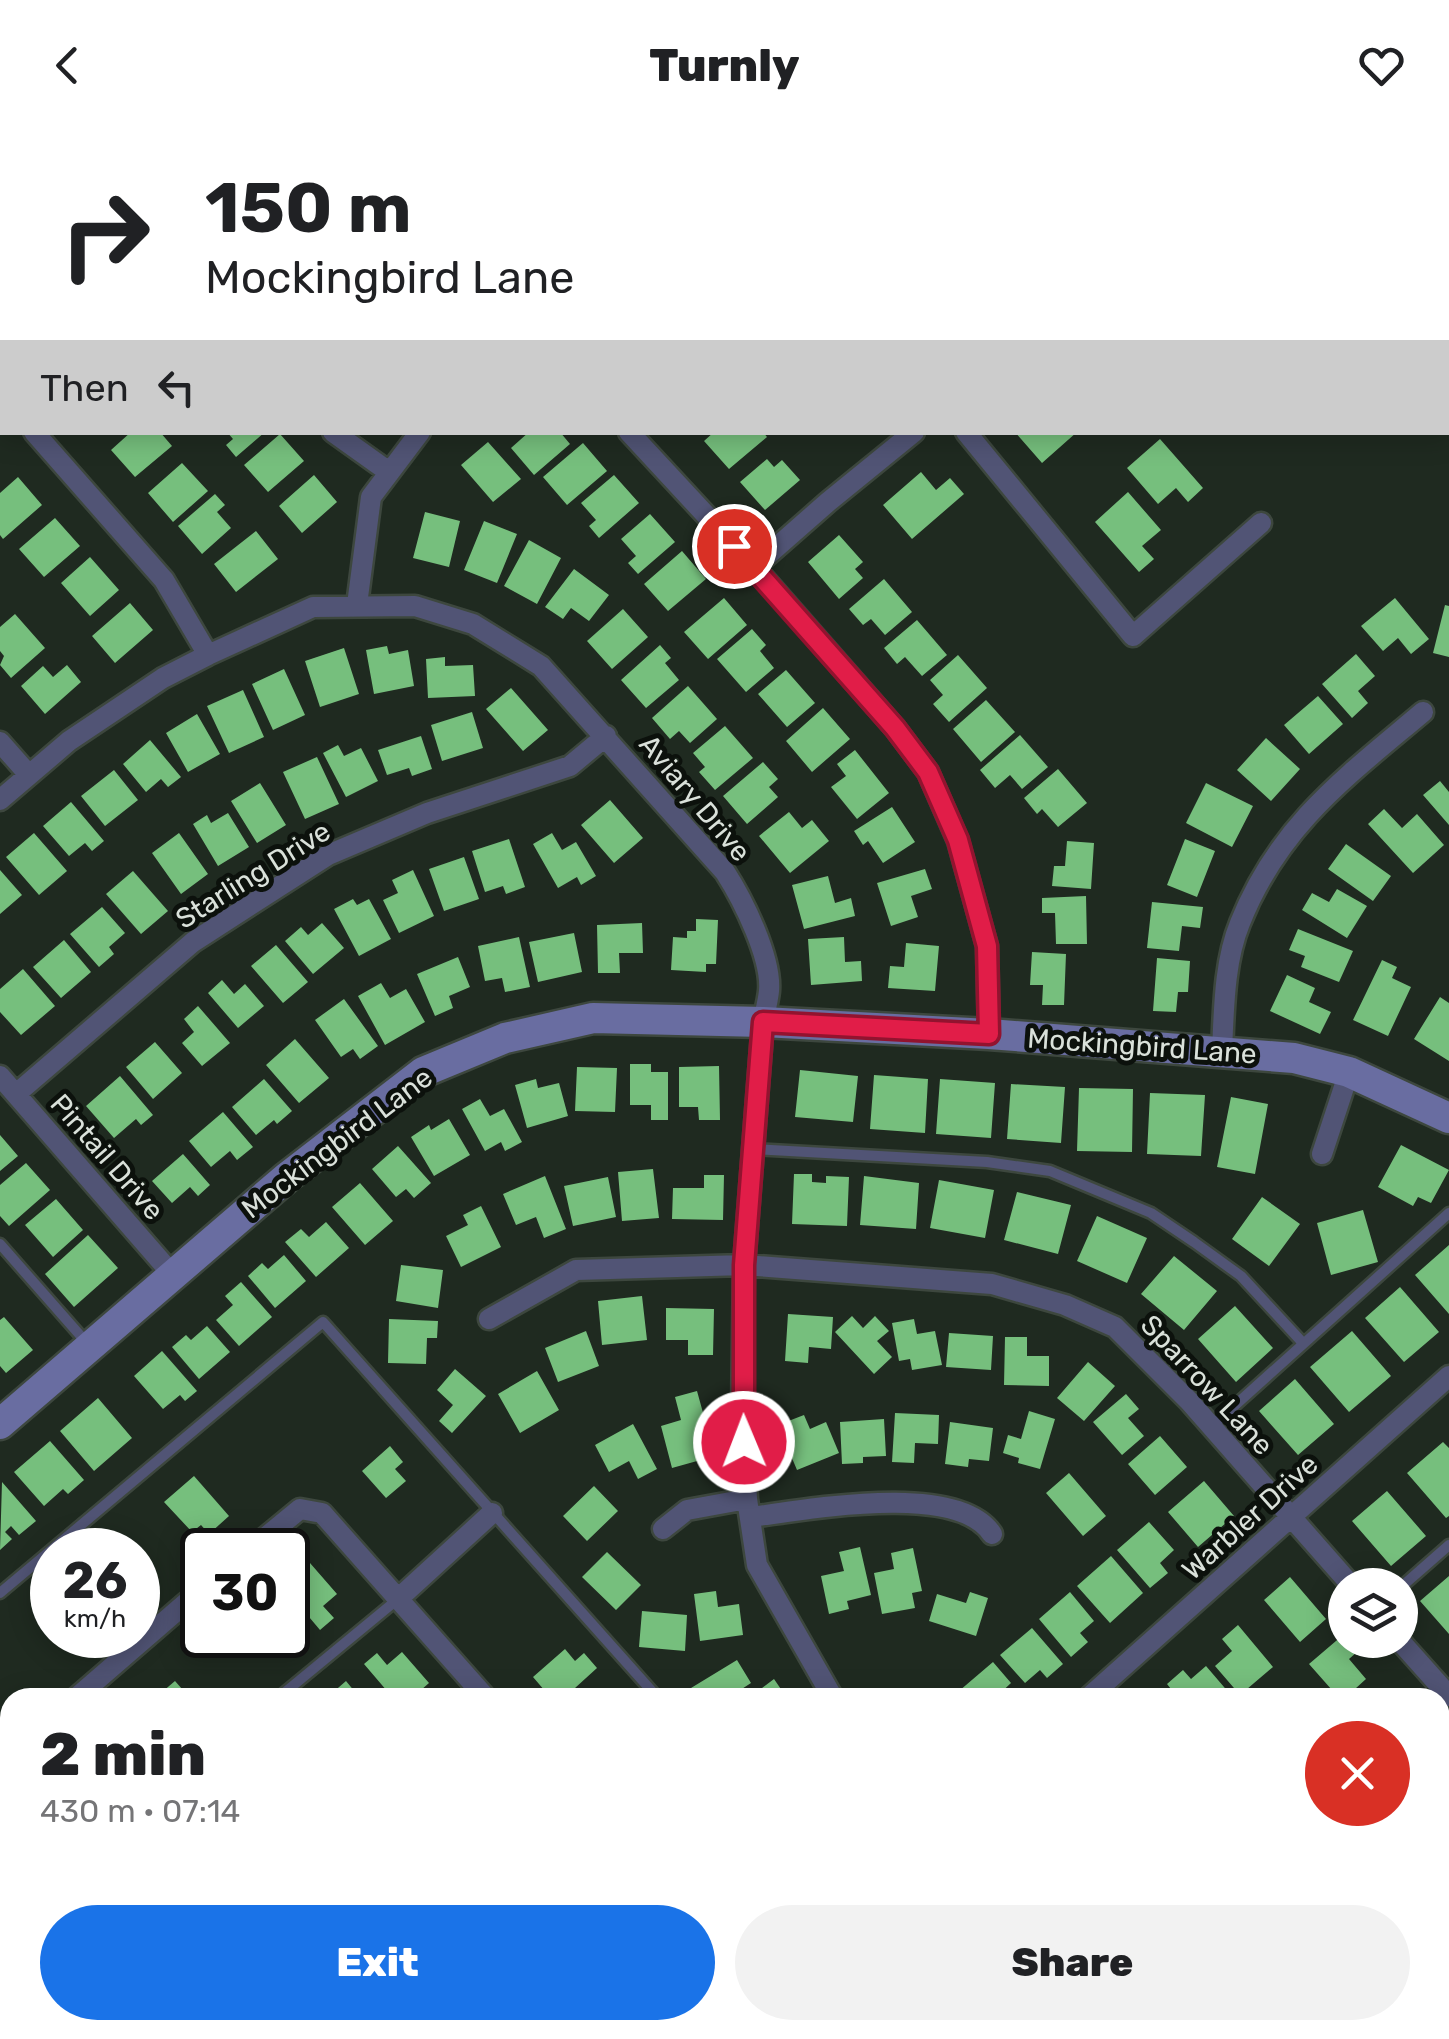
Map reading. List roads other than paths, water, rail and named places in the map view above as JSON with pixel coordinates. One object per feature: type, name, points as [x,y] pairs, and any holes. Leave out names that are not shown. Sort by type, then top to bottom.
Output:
[{"type":"street","points":[[37,435],[164,580],[208,655]]},
{"type":"street","points":[[337,435],[389,472]]},
{"type":"street","points":[[356,604],[371,497],[418,435]]},
{"type":"street","points":[[632,435],[754,567],[895,728],[928,772],[958,840],[987,946],[989,1034]]},
{"type":"street","points":[[754,567],[910,435]]},
{"type":"street","points":[[968,435],[1133,636],[1261,523]]},
{"type":"street","name":"Aviary Drive","points":[[0,800],[68,740],[163,678],[313,608],[356,604],[415,606],[473,624],[541,666],[725,872],[740,895],[762,954],[770,987],[763,1022],[744,1265],[742,1413],[749,1508],[756,1565],[827,1688]]},
{"type":"street","points":[[1222,1051],[1225,990],[1238,925],[1274,856],[1316,803],[1423,712]]},
{"type":"street","name":"Starling Drive","points":[[16,1094],[193,942],[328,855],[427,813],[570,766],[606,736]]},
{"type":"street","points":[[0,742],[29,775]]},
{"type":"street","name":"Mockingbird Lane","points":[[1,1422],[287,1177],[423,1072],[505,1038],[593,1018],[989,1034],[1294,1058],[1348,1072],[1449,1118]]},
{"type":"street","points":[[1322,1154],[1348,1072]]},
{"type":"street","name":"Pintail Drive","points":[[0,1076],[172,1274]]},
{"type":"street","name":"Sparrow Lane","points":[[489,1319],[576,1270],[744,1265],[992,1284],[1065,1306],[1115,1327],[1211,1427],[1336,1568]]},
{"type":"street","name":"Warbler Drive","points":[[1099,1688],[1449,1376]]},
{"type":"street","points":[[663,1529],[687,1510],[869,1502],[948,1507],[985,1522],[992,1534]]},
{"type":"street","points":[[278,1528],[300,1510],[322,1513],[477,1688]]},
{"type":"street","points":[[399,1598],[492,1513]]},
{"type":"street","points":[[88,1688],[180,1608]]},
{"type":"street","points":[[1415,1658],[1442,1688]]},
{"type":"lane","points":[[754,1149],[987,1162],[1050,1171],[1151,1213],[1194,1242],[1241,1276],[1302,1342]]},
{"type":"lane","points":[[1211,1427],[1449,1213]]},
{"type":"lane","points":[[0,1244],[90,1346]]},
{"type":"lane","points":[[0,1593],[324,1322],[649,1688]]},
{"type":"lane","points":[[1418,1572],[1449,1544]]},
{"type":"lane","points":[[290,1688],[399,1598]]}]
